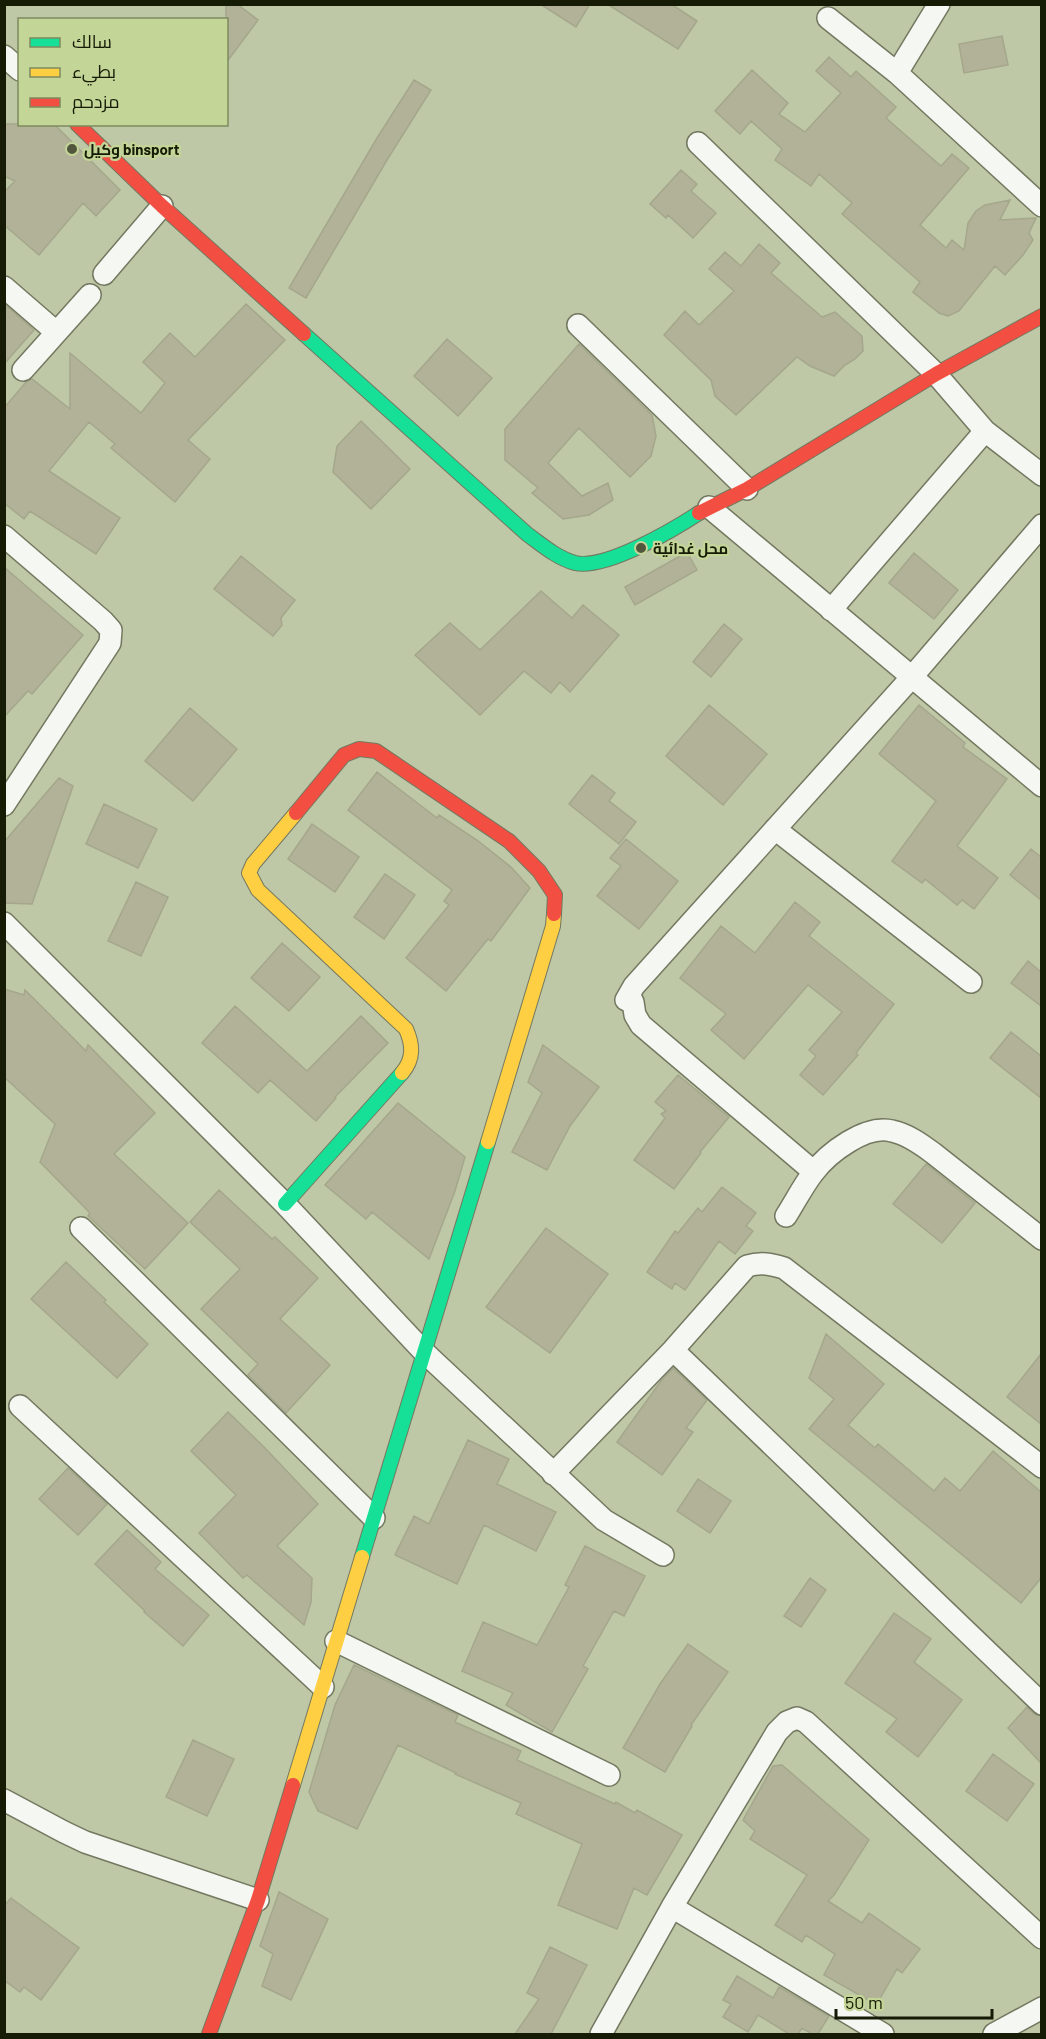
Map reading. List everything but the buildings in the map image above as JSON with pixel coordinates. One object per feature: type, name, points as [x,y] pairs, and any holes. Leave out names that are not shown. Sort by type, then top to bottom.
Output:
[{"type":"street","points":[[897,73],[939,4]]},
{"type":"street","points":[[828,18],[897,73],[1041,206]]},
{"type":"street","points":[[4,56],[18,68]]},
{"type":"street","points":[[79,126],[162,206],[519,526],[550,551],[576,564],[600,563],[671,531],[709,507],[747,489],[936,374],[1041,316]]},
{"type":"street","points":[[698,143],[936,374],[985,431],[1041,476]]},
{"type":"street","points":[[104,274],[162,206]]},
{"type":"street","points":[[4,287],[56,332]]},
{"type":"street","points":[[23,370],[90,295]]},
{"type":"street","points":[[578,325],[747,489]]},
{"type":"street","points":[[831,610],[985,431]]},
{"type":"street","points":[[709,507],[1041,786]]},
{"type":"street","points":[[813,1172],[641,1025],[635,1015],[633,1002],[626,1000],[634,986],[911,678],[1041,525]]},
{"type":"street","points":[[4,536],[111,630],[110,643],[4,805]]},
{"type":"street","points":[[209,2034],[258,1900],[553,926],[555,895],[539,871],[509,841],[385,757],[365,747],[356,748],[344,756],[253,864],[249,873],[258,890],[406,1029],[412,1041],[413,1053],[408,1066],[285,1204]]},
{"type":"street","points":[[775,829],[970,982]]},
{"type":"street","points":[[4,923],[285,1204],[424,1353],[604,1520],[663,1555]]},
{"type":"street","points":[[786,1216],[813,1172],[842,1146],[869,1131],[891,1130],[915,1140],[933,1153],[1041,1239]]},
{"type":"street","points":[[81,1228],[374,1518]]},
{"type":"street","points":[[552,1474],[673,1350],[747,1266],[758,1263],[784,1268],[1041,1467]]},
{"type":"street","points":[[673,1350],[1041,1704]]},
{"type":"street","points":[[21,1406],[322,1687]]},
{"type":"street","points":[[336,1641],[609,1776]]},
{"type":"street","points":[[601,2034],[672,1907],[777,1732],[787,1722],[797,1718],[806,1722],[1041,1938]]},
{"type":"street","points":[[4,1800],[85,1842],[258,1900]]},
{"type":"street","points":[[672,1907],[883,2034]]},
{"type":"street","points":[[994,2034],[1041,2008]]},
{"type":"traffic: fast","points":[[304,334],[527,534],[562,558],[575,563],[588,564],[603,561],[638,547],[699,513]]},
{"type":"traffic: fast","points":[[285,1204],[402,1073]]},
{"type":"traffic: fast","points":[[362,1557],[488,1142]]},
{"type":"traffic: slow","points":[[296,813],[253,864],[249,873],[258,890],[406,1029],[411,1052],[409,1062],[402,1073]]},
{"type":"traffic: slow","points":[[488,1142],[553,926],[554,914]]},
{"type":"traffic: slow","points":[[293,1785],[362,1557]]},
{"type":"traffic: jam","points":[[79,126],[162,206],[304,334]]},
{"type":"traffic: jam","points":[[699,513],[747,489],[936,374],[1042,316]]},
{"type":"traffic: jam","points":[[296,813],[344,755],[359,749],[376,751],[509,841],[539,871],[555,895],[554,914]]},
{"type":"traffic: jam","points":[[209,2034],[258,1900],[293,1785]]},
{"type":"place","name":"وكيل binsport","points":[[72,149]]},
{"type":"place","name":"محل غدائية","points":[[641,548]]}]
